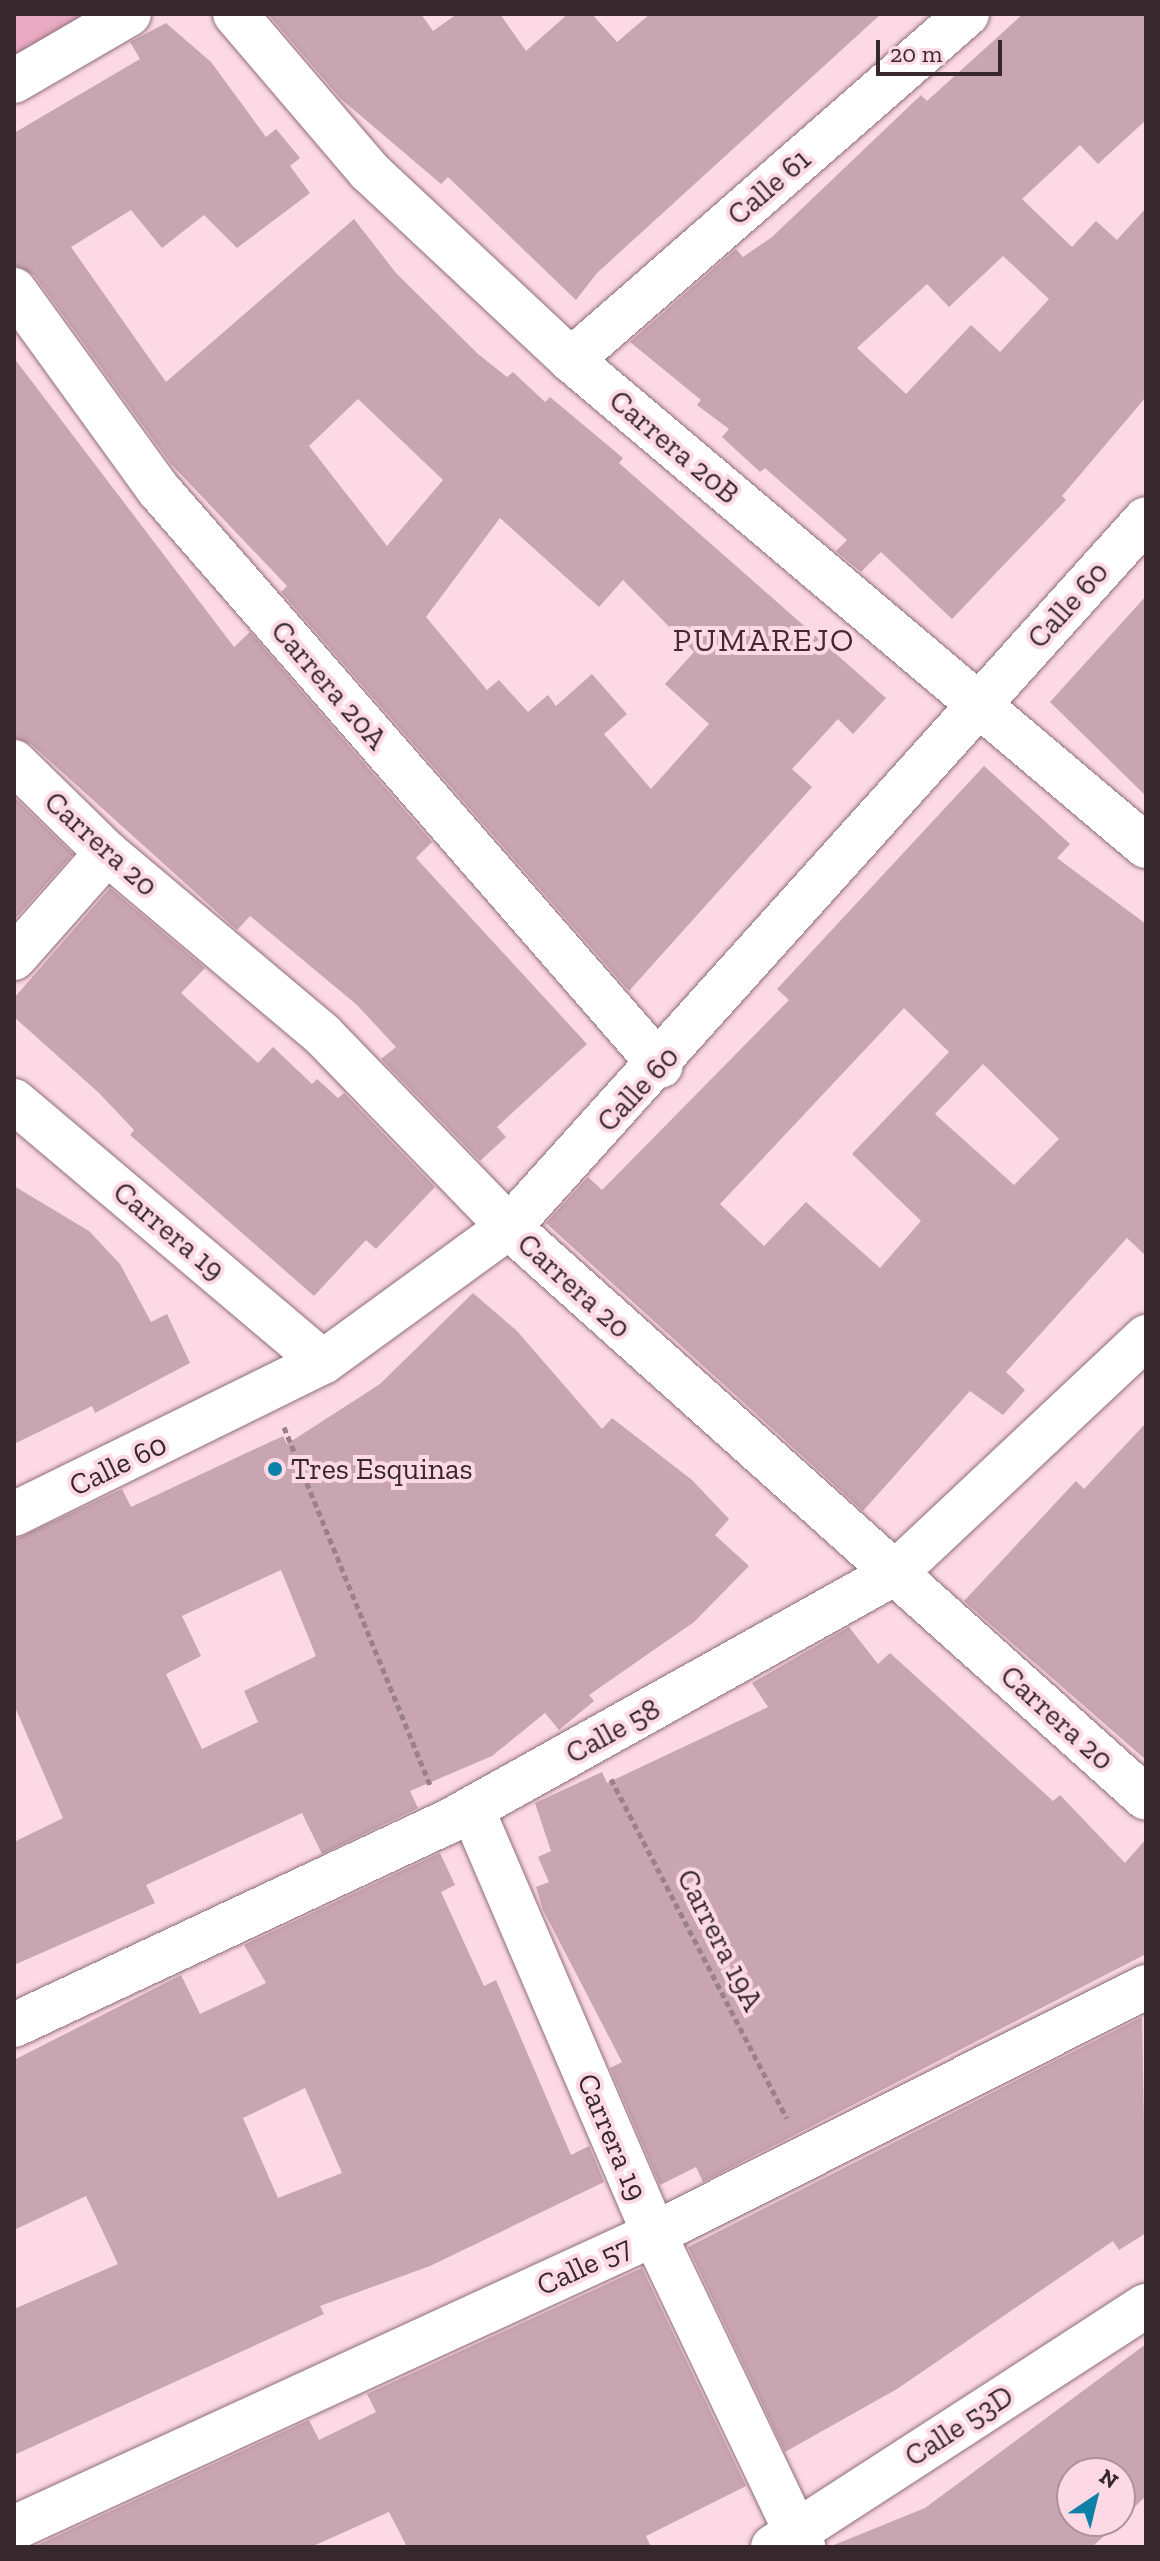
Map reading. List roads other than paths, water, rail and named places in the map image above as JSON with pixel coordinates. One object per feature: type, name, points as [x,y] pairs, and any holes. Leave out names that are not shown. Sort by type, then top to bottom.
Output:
[{"type":"street","points":[[14,81],[129,14]]},
{"type":"street","name":"Carrera 20B","points":[[235,14],[369,171],[571,360],[1146,846]]},
{"type":"street","name":"Calle 61","points":[[571,360],[967,14]]},
{"type":"street","name":"Carrera 20A","points":[[14,290],[158,489],[661,1066]]},
{"type":"street","name":"Calle 60","points":[[14,1514],[269,1392],[323,1362],[509,1227],[661,1066],[977,705],[1146,519]]},
{"type":"street","name":"Carrera 20","points":[[14,762],[107,853],[323,1035],[509,1227],[1146,1798]]},
{"type":"street","points":[[14,958],[107,853]]},
{"type":"street","name":"Carrera 19","points":[[14,1101],[323,1362]]},
{"type":"street","name":"Calle 58","points":[[14,2025],[459,1816],[895,1573],[1146,1337]]},
{"type":"street","name":"Carrera 19","points":[[459,1816],[654,2234],[791,2542]]},
{"type":"street","name":"Calle 57","points":[[14,2528],[654,2234],[1146,1987]]},
{"type":"street","name":"Calle 53D","points":[[791,2542],[1146,2306]]},
{"type":"place","name":"Tres Esquinas","points":[[275,1469]]},
{"type":"district","name":"PUMAREJO","points":[[764,640]]}]
